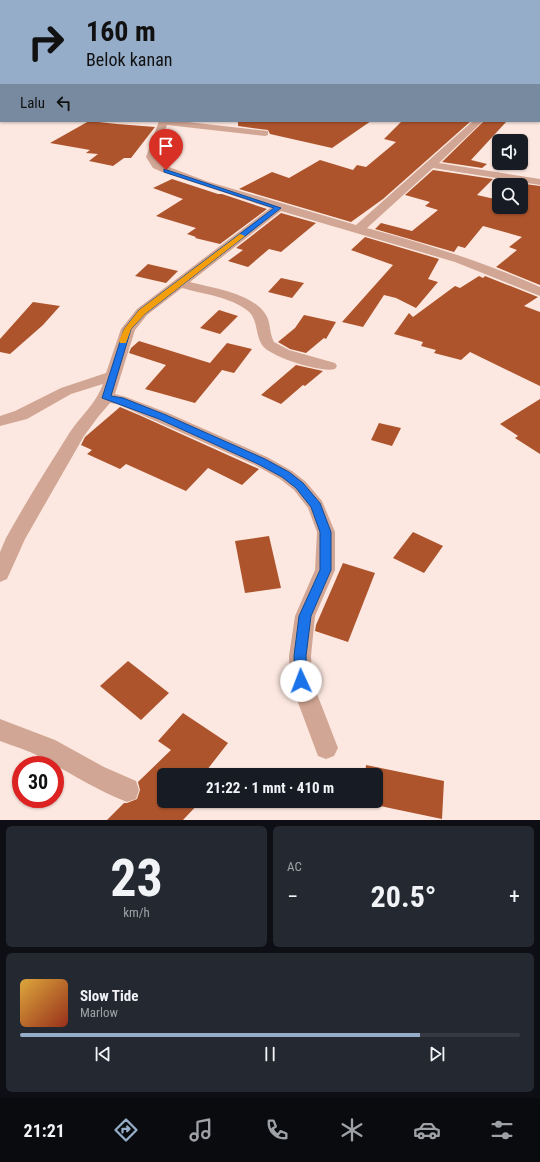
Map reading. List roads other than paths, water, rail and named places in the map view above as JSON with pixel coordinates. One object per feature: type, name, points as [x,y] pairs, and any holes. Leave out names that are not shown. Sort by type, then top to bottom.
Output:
[{"type":"street","points":[[164,122],[151,157],[157,166],[179,176],[278,208],[458,258],[501,274],[540,292]]},
{"type":"street","points":[[172,122],[265,133]]},
{"type":"street","points":[[358,229],[431,165],[477,122]]},
{"type":"street","points":[[431,165],[540,182]]},
{"type":"street","points":[[0,574],[16,538],[77,435],[106,398],[128,329],[142,312],[278,208]]},
{"type":"street","points":[[181,283],[238,301],[252,307],[262,316],[265,339],[271,348],[289,355],[330,366]]},
{"type":"street","points":[[0,421],[21,415],[66,391],[113,376]]},
{"type":"street","points":[[106,398],[120,400],[162,417],[261,461],[286,475],[300,486],[316,506],[326,532],[325,570],[305,616],[300,656],[301,681],[326,748]]},
{"type":"street","points":[[0,730],[47,748],[94,775],[127,790]]}]
